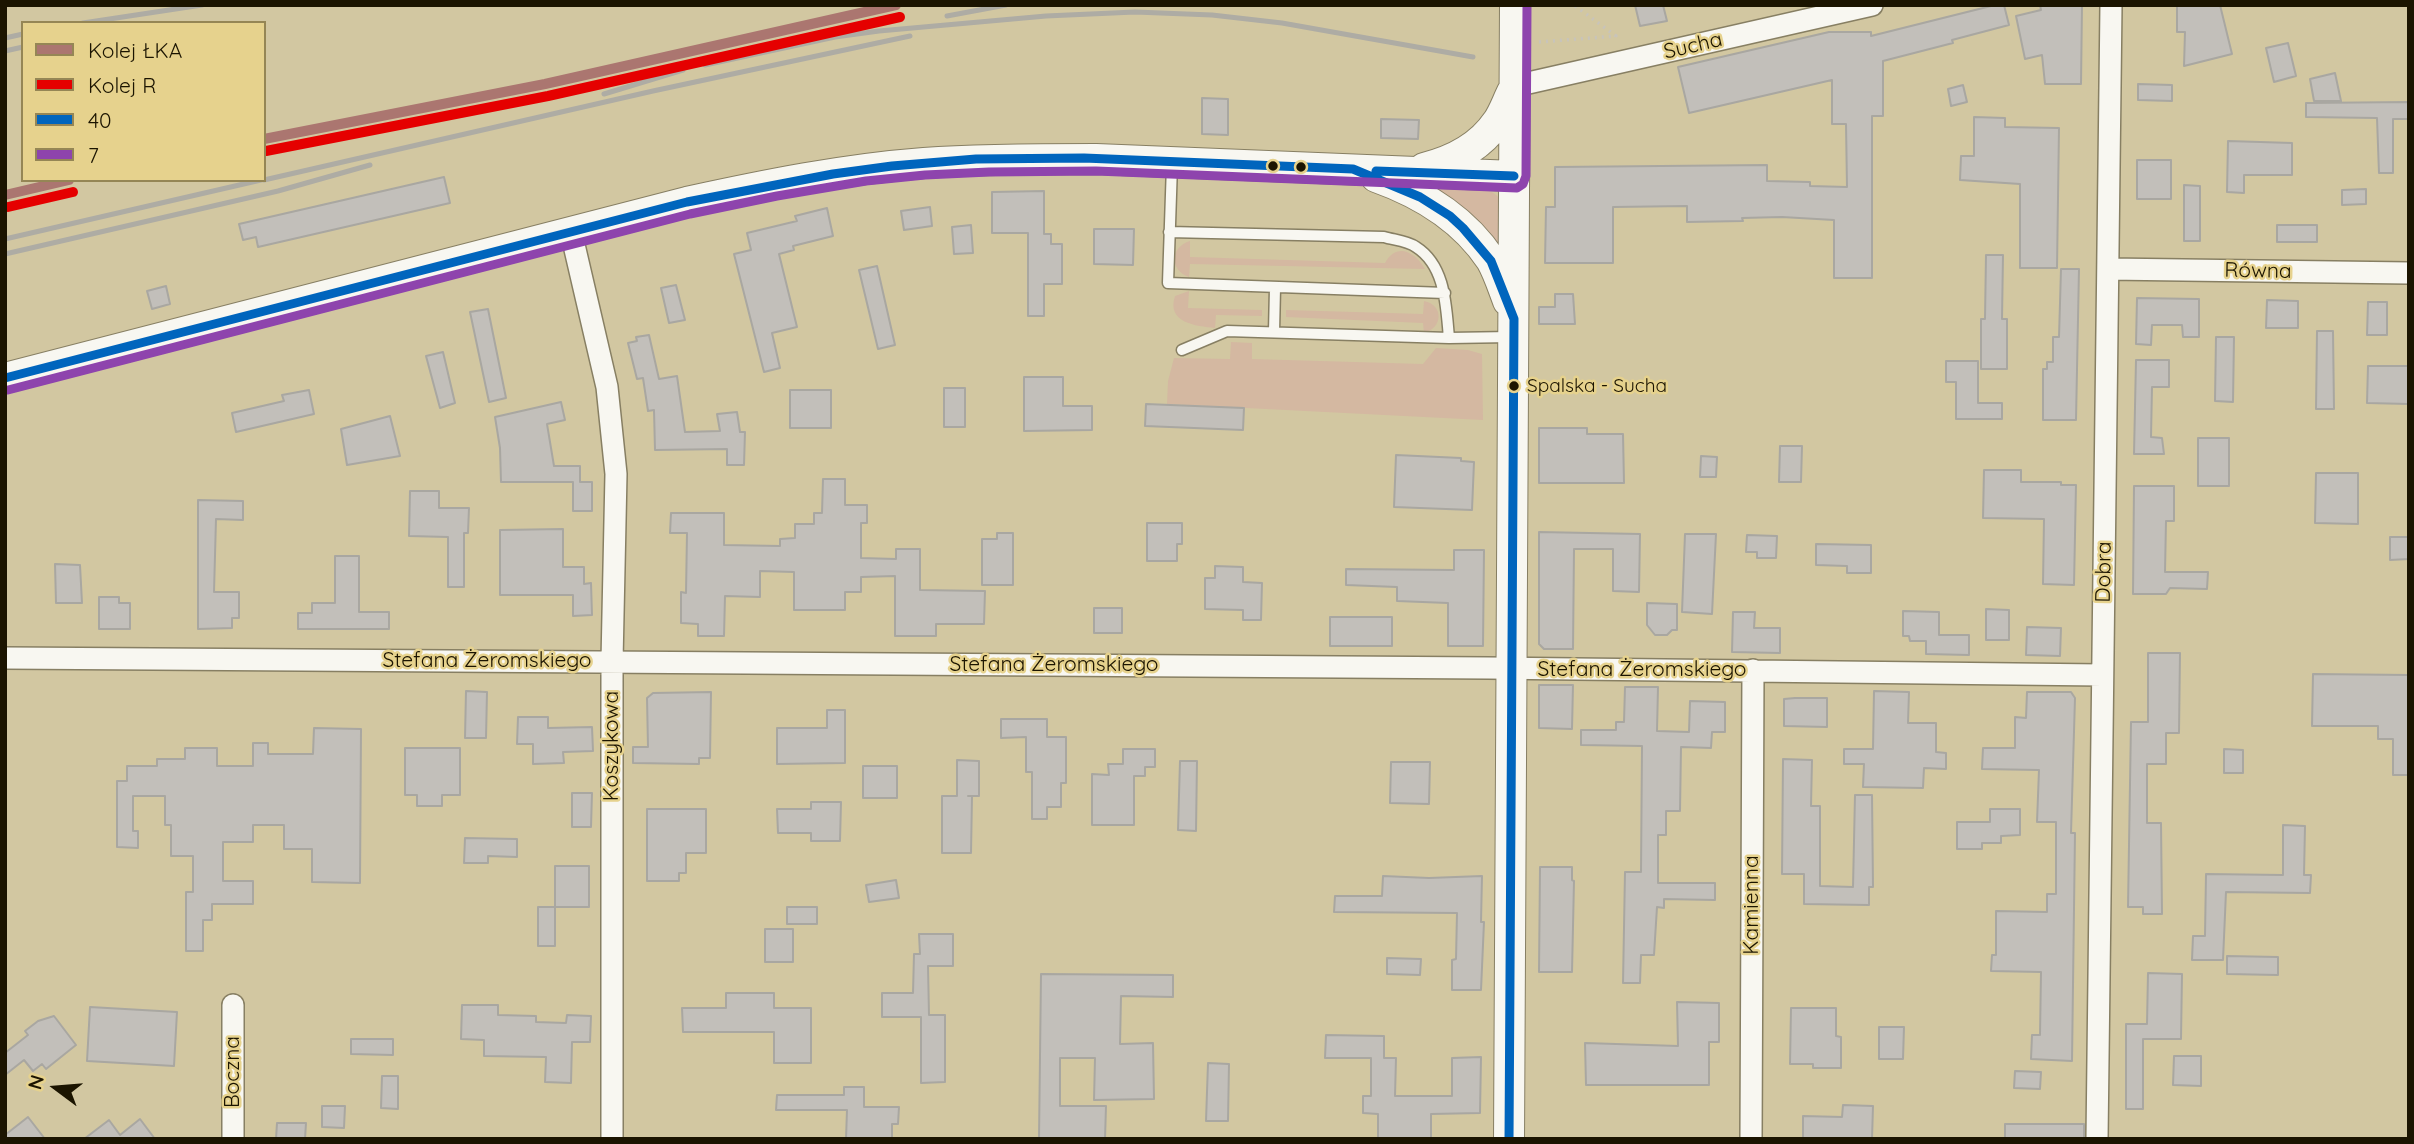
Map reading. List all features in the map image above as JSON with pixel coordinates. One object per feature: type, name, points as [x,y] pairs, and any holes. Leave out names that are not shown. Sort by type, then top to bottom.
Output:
[{"type":"street","points":[[1509,1139],[1515,5]]},
{"type":"street","name":"Sucha","points":[[1515,86],[1872,5]]},
{"type":"street","name":"Dobra","points":[[2097,1139],[2111,5]]},
{"type":"street","points":[[1410,172],[1447,162],[1472,147],[1497,123],[1515,86]]},
{"type":"street","points":[[5,378],[571,232],[771,184],[910,165],[1026,159],[1514,176]]},
{"type":"street","points":[[1353,169],[1396,184],[1425,198],[1471,236],[1492,262],[1514,328]]},
{"type":"street","name":"Koszykowa","points":[[571,232],[607,387],[616,474],[612,662],[612,1139]]},
{"type":"street","name":"Równa","points":[[2108,269],[2409,273]]},
{"type":"street","name":"Stefana Żeromskiego","points":[[5,658],[1512,668],[2102,675]]},
{"type":"street","name":"Kamienna","points":[[1751,1139],[1753,670]]},
{"type":"street","name":"Boczna","points":[[233,1005],[233,1139]]},
{"type":"lane","points":[[1172,162],[1168,283],[1445,293]]},
{"type":"lane","points":[[1169,232],[1384,237],[1415,246],[1433,263],[1445,293],[1449,338]]},
{"type":"lane","points":[[1274,332],[1275,288]]},
{"type":"lane","points":[[1182,350],[1227,331],[1449,338],[1514,328]]},
{"type":"path","points":[[1514,43],[1616,36],[1574,5]]},
{"type":"shaded area","points":[[1436,189],[1483,189],[1497,195],[1501,201],[1500,248]]},
{"type":"shaded area","points":[[1190,241],[1190,257],[1385,263],[1395,252],[1401,251],[1412,254],[1425,269],[1190,264],[1189,277],[1182,274],[1174,259],[1179,248]]},
{"type":"shaded area","points":[[1189,291],[1188,308],[1262,310],[1262,316],[1216,315],[1215,328],[1192,324],[1179,317],[1173,305],[1175,296]]},
{"type":"shaded area","points":[[1424,301],[1435,307],[1439,317],[1435,326],[1424,333],[1423,323],[1286,317],[1286,310],[1423,314]]},
{"type":"shaded area","points":[[1231,342],[1252,343],[1252,359],[1423,364],[1436,348],[1468,350],[1482,354],[1483,420],[1167,404],[1168,381],[1174,358],[1230,359]]},
{"type":"building","points":[[1635,5],[1663,5],[1667,21],[1640,26]]},
{"type":"building","points":[[2004,5],[2009,25],[1883,61],[1883,116],[1872,116],[1872,278],[1834,278],[1834,220],[1782,217],[1687,222],[1687,206],[1613,207],[1613,263],[1545,263],[1546,207],[1555,207],[1555,167],[1767,165],[1767,181],[1810,182],[1810,186],[1847,187],[1846,124],[1832,124],[1832,80],[1689,113],[1678,67],[1829,32],[1871,32],[1871,36]]},
{"type":"building","points":[[2040,5],[2082,5],[2081,84],[2045,84],[2042,55],[2025,59],[2016,16],[2041,10]]},
{"type":"building","points":[[2177,5],[2220,5],[2232,54],[2184,66],[2185,32],[2177,32]]},
{"type":"building","points":[[2288,43],[2296,76],[2274,82],[2266,48]]},
{"type":"building","points":[[2335,73],[2341,101],[2314,101],[2310,79]]},
{"type":"building","points":[[2138,84],[2172,85],[2172,101],[2138,100]]},
{"type":"building","points":[[1963,85],[1967,102],[1951,106],[1948,89]]},
{"type":"building","points":[[1202,98],[1228,99],[1228,135],[1202,134]]},
{"type":"building","points":[[2409,102],[2409,119],[2393,119],[2393,173],[2379,173],[2377,118],[2306,117],[2306,103]]},
{"type":"building","points":[[1974,117],[2005,118],[2005,127],[2059,128],[2057,268],[2020,268],[2020,184],[1960,180],[1961,156],[1974,156]]},
{"type":"building","points":[[1381,119],[1419,120],[1418,139],[1381,138]]},
{"type":"building","points":[[2228,141],[2292,143],[2292,175],[2244,175],[2244,193],[2227,192]]},
{"type":"building","points":[[2137,160],[2171,160],[2171,199],[2137,199]]},
{"type":"building","points":[[444,177],[450,203],[258,247],[256,237],[243,240],[239,224]]},
{"type":"building","points":[[2184,185],[2200,186],[2200,241],[2184,241]]},
{"type":"building","points":[[2366,189],[2366,204],[2342,205],[2342,190]]},
{"type":"building","points":[[1044,191],[1044,234],[1051,234],[1051,244],[1062,244],[1062,284],[1044,284],[1044,316],[1028,316],[1028,233],[992,233],[992,192]]},
{"type":"building","points":[[930,207],[932,226],[904,230],[901,211]]},
{"type":"building","points":[[827,208],[833,236],[793,246],[794,250],[779,254],[797,327],[772,333],[780,368],[764,372],[734,254],[751,250],[747,233],[797,221],[795,216]]},
{"type":"building","points":[[971,225],[973,253],[954,254],[952,227]]},
{"type":"building","points":[[2277,225],[2317,225],[2317,242],[2277,242]]},
{"type":"building","points":[[1094,229],[1134,229],[1133,265],[1094,264]]},
{"type":"building","points":[[1986,255],[2003,255],[2002,319],[2007,319],[2007,369],[1981,369],[1981,319],[1985,319]]},
{"type":"building","points":[[877,266],[895,345],[878,349],[859,270]]},
{"type":"building","points":[[2061,269],[2079,269],[2076,420],[2043,420],[2043,369],[2047,369],[2047,362],[2053,362],[2053,337],[2059,337]]},
{"type":"building","points":[[676,285],[685,320],[669,323],[661,288]]},
{"type":"building","points":[[166,286],[170,304],[152,309],[147,291]]},
{"type":"building","points":[[1555,294],[1573,294],[1575,324],[1539,324],[1539,307],[1555,307]]},
{"type":"building","points":[[2137,298],[2199,299],[2199,337],[2183,337],[2182,325],[2152,325],[2151,345],[2136,344]]},
{"type":"building","points":[[2267,300],[2298,301],[2298,328],[2266,328]]},
{"type":"building","points":[[2368,302],[2387,302],[2387,335],[2367,335]]},
{"type":"building","points":[[488,309],[506,398],[489,402],[470,312]]},
{"type":"building","points":[[2317,331],[2333,331],[2334,409],[2316,409]]},
{"type":"building","points":[[649,335],[659,379],[677,376],[685,432],[720,431],[717,414],[737,412],[740,432],[745,432],[744,465],[727,465],[727,449],[655,450],[654,410],[648,411],[643,378],[637,379],[628,343],[637,341],[636,337]]},
{"type":"building","points":[[2216,337],[2234,337],[2233,402],[2215,401]]},
{"type":"building","points":[[443,352],[455,403],[440,408],[426,356]]},
{"type":"building","points":[[2136,360],[2169,360],[2169,387],[2152,387],[2151,437],[2162,438],[2164,454],[2134,454]]},
{"type":"building","points":[[1946,361],[1978,361],[1978,403],[2002,403],[2002,419],[1956,419],[1956,382],[1946,382]]},
{"type":"building","points":[[2368,366],[2409,366],[2409,404],[2367,403]]},
{"type":"building","points":[[1024,377],[1063,377],[1063,406],[1092,406],[1092,430],[1024,431]]},
{"type":"building","points":[[944,388],[965,388],[965,427],[944,427]]},
{"type":"building","points":[[309,390],[314,414],[236,432],[232,413],[284,401],[282,395]]},
{"type":"building","points":[[790,390],[831,390],[831,428],[790,428]]},
{"type":"building","points":[[561,402],[565,420],[547,424],[554,466],[580,466],[580,482],[592,482],[592,511],[573,511],[573,482],[501,482],[500,448],[495,417]]},
{"type":"building","points":[[1146,404],[1244,408],[1243,430],[1145,426]]},
{"type":"building","points":[[390,416],[400,456],[347,465],[341,429]]},
{"type":"building","points":[[1539,428],[1587,428],[1587,434],[1623,434],[1624,483],[1539,483]]},
{"type":"building","points":[[2198,438],[2229,438],[2229,486],[2198,486]]},
{"type":"building","points":[[1780,446],[1802,446],[1801,482],[1779,482]]},
{"type":"building","points":[[1396,455],[1461,458],[1461,461],[1474,462],[1472,510],[1394,507]]},
{"type":"building","points":[[1701,456],[1717,457],[1716,477],[1700,477]]},
{"type":"building","points":[[1984,470],[2021,470],[2021,482],[2061,482],[2061,485],[2076,485],[2074,585],[2043,584],[2044,519],[1983,518]]},
{"type":"building","points":[[2316,473],[2358,473],[2358,524],[2315,523]]},
{"type":"building","points":[[823,479],[845,479],[845,505],[867,505],[867,523],[861,523],[861,558],[896,559],[896,549],[920,549],[920,590],[985,591],[984,624],[936,624],[936,636],[895,636],[895,576],[861,577],[861,592],[845,592],[845,610],[794,610],[794,572],[760,571],[760,597],[725,596],[724,636],[698,636],[698,624],[681,623],[681,592],[686,593],[687,533],[670,533],[671,513],[724,513],[724,545],[780,546],[780,539],[795,538],[795,524],[814,524],[814,513],[822,513]]},
{"type":"building","points":[[2134,486],[2174,486],[2174,521],[2166,521],[2165,572],[2208,572],[2207,589],[2170,588],[2166,594],[2133,594]]},
{"type":"building","points":[[410,491],[439,491],[439,508],[469,508],[468,533],[464,533],[464,587],[448,587],[448,537],[409,536]]},
{"type":"building","points":[[198,500],[243,501],[243,520],[216,519],[214,592],[239,592],[239,618],[232,618],[232,628],[198,629]]},
{"type":"building","points":[[1147,523],[1182,523],[1182,544],[1177,544],[1177,561],[1147,561]]},
{"type":"building","points":[[563,529],[563,567],[584,567],[584,584],[591,583],[592,615],[573,616],[573,595],[500,595],[500,530]]},
{"type":"building","points":[[1539,532],[1640,534],[1639,592],[1613,591],[1613,549],[1574,549],[1573,649],[1544,649],[1539,644]]},
{"type":"building","points":[[997,533],[1013,533],[1013,585],[982,585],[982,539],[997,539]]},
{"type":"building","points":[[1685,534],[1716,534],[1712,614],[1682,612]]},
{"type":"building","points":[[1747,535],[1777,536],[1776,558],[1757,558],[1757,552],[1746,552]]},
{"type":"building","points":[[2390,537],[2409,537],[2409,559],[2390,560]]},
{"type":"building","points":[[1816,544],[1871,545],[1871,573],[1847,573],[1847,566],[1816,565]]},
{"type":"building","points":[[1454,550],[1484,550],[1483,646],[1448,646],[1448,603],[1397,601],[1397,587],[1346,585],[1346,569],[1454,570]]},
{"type":"building","points":[[335,556],[359,556],[359,612],[389,612],[389,629],[298,629],[298,613],[312,613],[312,603],[335,603]]},
{"type":"building","points":[[55,564],[80,565],[82,603],[56,603]]},
{"type":"building","points":[[1215,566],[1243,567],[1243,582],[1262,583],[1261,620],[1243,620],[1243,610],[1205,609],[1205,578],[1215,578]]},
{"type":"building","points":[[99,597],[119,597],[119,603],[130,603],[130,629],[99,629]]},
{"type":"building","points":[[1647,603],[1677,604],[1677,630],[1672,630],[1667,635],[1655,635],[1647,625]]},
{"type":"building","points":[[1094,608],[1122,608],[1122,633],[1094,633]]},
{"type":"building","points":[[1986,609],[2009,610],[2009,640],[1986,640]]},
{"type":"building","points":[[1903,611],[1939,612],[1939,635],[1969,635],[1969,655],[1926,654],[1926,641],[1910,641],[1909,636],[1903,636]]},
{"type":"building","points":[[1733,612],[1755,612],[1754,628],[1780,628],[1780,653],[1732,652]]},
{"type":"building","points":[[1330,617],[1392,617],[1392,646],[1330,646]]},
{"type":"building","points":[[2027,627],[2061,628],[2060,656],[2026,655]]},
{"type":"building","points":[[2148,653],[2180,653],[2179,733],[2166,733],[2166,764],[2147,764],[2147,823],[2161,823],[2162,914],[2143,914],[2143,907],[2128,907],[2131,722],[2148,722]]},
{"type":"building","points":[[2313,674],[2409,675],[2409,775],[2393,775],[2393,739],[2378,739],[2378,726],[2312,726]]},
{"type":"building","points":[[1539,685],[1573,685],[1572,729],[1539,728]]},
{"type":"building","points":[[1625,687],[1658,687],[1657,731],[1689,732],[1690,701],[1725,702],[1725,732],[1712,732],[1711,748],[1681,747],[1680,811],[1666,811],[1666,835],[1658,835],[1658,883],[1715,883],[1715,900],[1664,899],[1664,908],[1657,907],[1654,955],[1641,955],[1640,983],[1623,983],[1625,872],[1641,872],[1642,746],[1581,745],[1581,730],[1616,730],[1616,722],[1624,722]]},
{"type":"building","points":[[466,691],[487,692],[486,738],[465,738]]},
{"type":"building","points":[[1874,691],[1909,692],[1908,723],[1936,723],[1936,752],[1946,753],[1946,769],[1924,768],[1923,788],[1863,787],[1864,764],[1844,764],[1844,749],[1873,749]]},
{"type":"building","points":[[711,692],[710,758],[699,758],[699,764],[633,763],[633,747],[648,747],[647,698],[653,693]]},
{"type":"building","points":[[2027,692],[2071,692],[2075,698],[2071,833],[2075,833],[2072,1061],[2031,1059],[2032,1035],[2040,1035],[2041,972],[1991,971],[1992,955],[1996,955],[1996,911],[2047,912],[2047,894],[2056,894],[2056,822],[2037,822],[2039,770],[1982,769],[1983,748],[2015,748],[2015,717],[2026,718]]},
{"type":"building","points":[[1827,698],[1827,727],[1784,726],[1784,699]]},
{"type":"building","points":[[827,710],[845,710],[845,763],[777,764],[777,728],[827,728]]},
{"type":"building","points":[[518,717],[548,717],[548,728],[592,727],[593,751],[563,752],[564,763],[533,764],[533,744],[517,744]]},
{"type":"building","points":[[1001,719],[1047,719],[1047,737],[1066,737],[1066,783],[1061,783],[1061,807],[1047,807],[1047,819],[1032,819],[1032,772],[1026,772],[1026,737],[1001,738]]},
{"type":"building","points":[[314,728],[361,729],[360,883],[312,882],[312,849],[284,849],[284,825],[253,825],[253,842],[223,842],[223,881],[253,881],[253,904],[212,904],[212,920],[203,920],[203,951],[186,951],[186,892],[193,892],[193,856],[171,856],[171,825],[165,825],[165,796],[133,796],[133,831],[138,831],[138,848],[117,847],[117,781],[127,781],[127,766],[157,766],[157,759],[185,759],[185,748],[217,748],[217,766],[253,766],[253,743],[268,743],[268,754],[313,754]]},
{"type":"building","points":[[405,748],[460,748],[460,795],[442,795],[442,806],[417,806],[417,795],[405,795]]},
{"type":"building","points":[[1123,749],[1155,749],[1155,767],[1145,767],[1145,776],[1134,776],[1134,825],[1092,825],[1092,774],[1109,775],[1108,764],[1123,764]]},
{"type":"building","points":[[2224,749],[2243,750],[2243,773],[2224,773]]},
{"type":"building","points":[[1783,759],[1812,760],[1811,806],[1820,806],[1820,886],[1853,887],[1855,795],[1872,795],[1873,887],[1869,887],[1869,905],[1804,904],[1804,874],[1782,874]]},
{"type":"building","points":[[957,760],[979,761],[979,796],[972,796],[971,853],[942,853],[942,796],[957,796]]},
{"type":"building","points":[[1180,761],[1197,761],[1196,831],[1178,830]]},
{"type":"building","points":[[1391,762],[1430,762],[1429,804],[1390,803]]},
{"type":"building","points":[[863,766],[897,766],[897,798],[863,798]]},
{"type":"building","points":[[572,793],[592,793],[591,827],[572,827]]},
{"type":"building","points":[[811,802],[841,802],[840,841],[811,841],[811,833],[778,833],[777,809],[811,809]]},
{"type":"building","points":[[647,809],[706,809],[706,853],[686,853],[686,873],[679,873],[679,881],[647,881]]},
{"type":"building","points":[[1990,809],[2020,809],[2020,835],[2001,836],[2001,843],[1982,843],[1982,849],[1957,849],[1957,822],[1990,822]]},
{"type":"building","points":[[2283,825],[2305,826],[2304,875],[2311,875],[2310,893],[2226,892],[2223,960],[2192,960],[2193,936],[2205,936],[2206,874],[2283,875]]},
{"type":"building","points":[[465,838],[517,839],[517,857],[488,856],[488,863],[464,863]]},
{"type":"building","points":[[555,866],[589,866],[589,907],[555,907]]},
{"type":"building","points":[[1540,867],[1572,867],[1572,972],[1539,972]]},
{"type":"building","points":[[1383,876],[1482,876],[1481,922],[1484,922],[1481,990],[1452,990],[1457,913],[1334,912],[1335,896],[1382,896]]},
{"type":"building","points":[[896,880],[899,898],[869,902],[866,885]]},
{"type":"building","points":[[538,907],[555,907],[555,946],[538,946]]},
{"type":"building","points":[[787,907],[817,907],[817,924],[787,924]]},
{"type":"building","points":[[765,929],[793,929],[793,962],[765,962]]},
{"type":"building","points":[[919,934],[953,934],[953,966],[928,966],[929,1015],[945,1015],[945,1082],[921,1083],[921,1017],[882,1017],[882,993],[913,993],[914,954],[920,954]]},
{"type":"building","points":[[2227,956],[2278,957],[2278,975],[2227,974]]},
{"type":"building","points":[[1387,958],[1421,959],[1420,975],[1387,974]]},
{"type":"building","points":[[2148,973],[2182,974],[2181,1039],[2143,1039],[2143,1109],[2126,1109],[2126,1024],[2147,1024]]},
{"type":"building","points":[[1041,974],[1173,975],[1173,997],[1121,996],[1120,1044],[1153,1043],[1154,1099],[1094,1100],[1095,1058],[1060,1058],[1060,1106],[1106,1106],[1105,1139],[1039,1139]]},
{"type":"building","points":[[726,993],[774,993],[774,1008],[811,1008],[811,1063],[774,1063],[774,1032],[683,1032],[682,1008],[726,1008]]},
{"type":"building","points":[[1677,1002],[1719,1003],[1719,1042],[1709,1042],[1709,1085],[1586,1085],[1585,1043],[1678,1046]]},
{"type":"building","points":[[462,1005],[498,1005],[498,1015],[536,1016],[536,1022],[566,1023],[567,1015],[591,1016],[590,1042],[572,1042],[571,1083],[545,1082],[546,1057],[484,1056],[484,1040],[461,1039]]},
{"type":"building","points":[[90,1007],[177,1012],[174,1066],[87,1061]]},
{"type":"building","points":[[1791,1008],[1836,1008],[1836,1036],[1841,1037],[1841,1068],[1813,1068],[1813,1064],[1790,1064]]},
{"type":"building","points":[[54,1016],[76,1045],[46,1069],[42,1064],[33,1071],[24,1060],[5,1075],[5,1053],[28,1035],[25,1031],[38,1021]]},
{"type":"building","points":[[1879,1027],[1904,1027],[1903,1059],[1879,1059]]},
{"type":"building","points":[[1326,1035],[1384,1036],[1384,1058],[1396,1058],[1395,1096],[1452,1096],[1452,1058],[1481,1057],[1480,1113],[1431,1114],[1431,1139],[1378,1139],[1378,1114],[1363,1113],[1363,1096],[1371,1096],[1371,1058],[1325,1058]]},
{"type":"building","points":[[351,1039],[393,1039],[393,1055],[351,1054]]},
{"type":"building","points":[[2174,1056],[2201,1056],[2201,1086],[2173,1085]]},
{"type":"building","points":[[1208,1063],[1229,1064],[1228,1121],[1206,1121]]},
{"type":"building","points":[[2015,1071],[2041,1072],[2040,1089],[2014,1088]]},
{"type":"building","points":[[382,1076],[398,1076],[398,1109],[381,1108]]},
{"type":"building","points":[[844,1087],[864,1087],[864,1107],[899,1107],[898,1124],[892,1124],[892,1139],[846,1139],[847,1110],[776,1110],[777,1095],[844,1095]]},
{"type":"building","points":[[1843,1105],[1873,1106],[1872,1139],[1803,1139],[1803,1116],[1842,1117]]},
{"type":"building","points":[[322,1106],[345,1106],[344,1128],[322,1127]]},
{"type":"building","points":[[28,1117],[45,1139],[5,1139],[5,1135]]},
{"type":"building","points":[[140,1119],[155,1139],[84,1139],[109,1120],[120,1135]]},
{"type":"building","points":[[277,1123],[306,1123],[305,1139],[276,1139]]},
{"type":"building","points":[[2005,1124],[2084,1124],[2084,1139],[2005,1139]]},
{"type":"railway","points":[[96,21],[202,5]]},
{"type":"railway","points":[[947,16],[1006,5]]},
{"type":"railway","points":[[705,65],[835,37],[879,31],[1046,16],[1135,12],[1212,15],[1282,23],[1473,57]]},
{"type":"railway","points":[[5,38],[21,34]]},
{"type":"railway","points":[[266,180],[653,91],[910,36]]},
{"type":"railway","points":[[5,51],[21,47]]},
{"type":"railway","points":[[604,94],[683,70]]},
{"type":"railway","points":[[5,254],[278,191],[370,165]]},
{"type":"railway","points":[[5,239],[252,182]]},
{"type":"rail line","name":"ŁKA","points":[[266,139],[545,84],[896,5]]},
{"type":"rail line","name":"R","points":[[266,151],[548,96],[900,17]]},
{"type":"rail line","name":"ŁKA","points":[[5,195],[60,182]]},
{"type":"rail line","name":"R","points":[[8,207],[73,192]]},
{"type":"transit line","name":"7","points":[[8,390],[690,214],[866,181],[989,172],[1096,171],[1517,188],[1523,184],[1526,176],[1527,5]]},
{"type":"transit line","name":"40","points":[[5,378],[687,202],[833,174],[892,166],[976,159],[1084,158],[1353,169],[1420,197],[1450,216],[1491,261],[1514,319],[1509,1139]]},
{"type":"transit line","name":"40","points":[[1376,171],[1514,176]]},
{"type":"place","name":"Spalska - Sucha","points":[[1514,386]]}]
